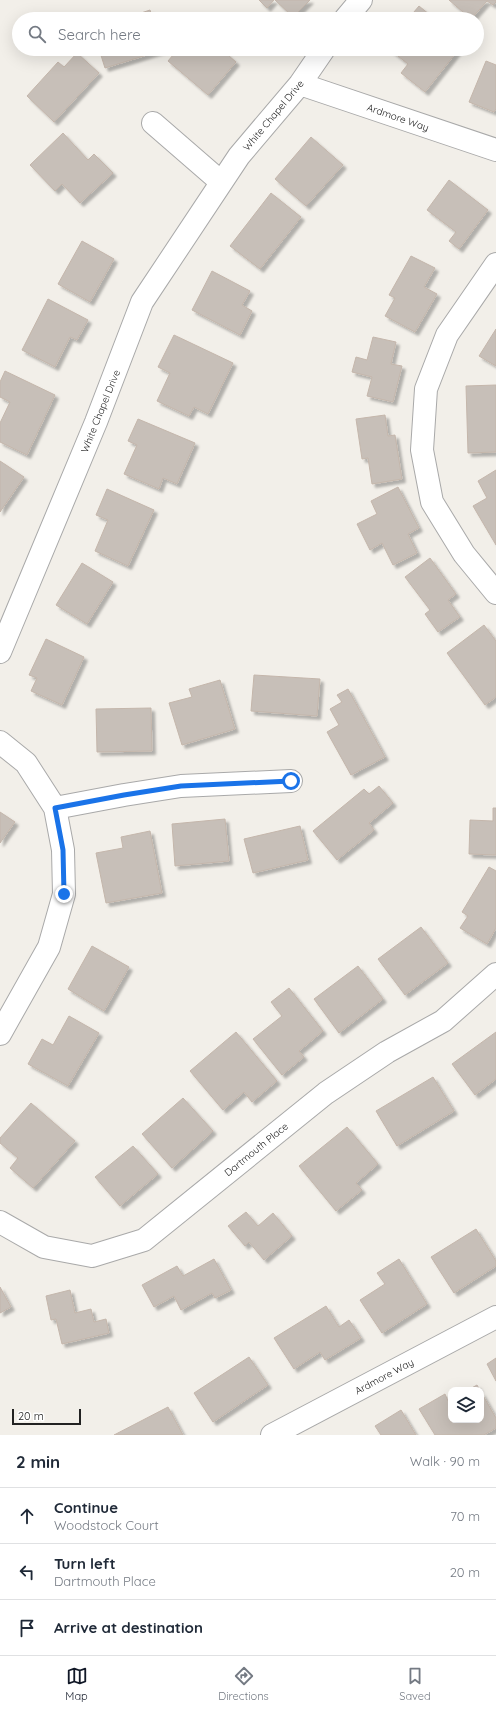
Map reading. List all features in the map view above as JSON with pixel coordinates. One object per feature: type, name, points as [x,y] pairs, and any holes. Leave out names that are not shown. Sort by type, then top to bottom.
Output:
[{"type":"street","points":[[351,12],[361,0]]},
{"type":"street","name":"White Chapel Drive","points":[[0,652],[96,422],[142,302],[239,156],[300,84],[319,56]]},
{"type":"street","name":"Ardmore Way","points":[[300,84],[496,150]]},
{"type":"street","points":[[153,122],[221,182]]},
{"type":"street","points":[[496,264],[447,334],[426,390],[422,450],[432,502],[464,554],[496,593]]},
{"type":"street","points":[[0,742],[26,763],[55,808],[63,850],[64,894],[49,947],[0,1034]]},
{"type":"street","points":[[55,808],[181,786],[291,781]]},
{"type":"street","name":"Dartmouth Place","points":[[0,1222],[44,1247],[92,1256],[144,1240],[326,1093],[387,1052],[443,1021],[496,974]]},
{"type":"street","name":"Ardmore Way","points":[[272,1435],[496,1316]]},
{"type":"building","points":[[259,0],[274,0],[267,8]]},
{"type":"building","points":[[275,0],[310,0],[298,12],[288,12]]},
{"type":"building","points":[[449,0],[496,0],[493,5],[487,1],[477,12],[463,12]]},
{"type":"building","points":[[419,6],[426,12],[414,12]]},
{"type":"building","points":[[74,56],[80,56],[99,73],[54,122],[27,96],[58,62],[64,67]]},
{"type":"building","points":[[101,56],[144,56],[105,68]]},
{"type":"building","points":[[172,56],[229,56],[236,62],[208,95],[168,61]]},
{"type":"building","points":[[398,56],[453,56],[425,92],[401,73],[408,64]]},
{"type":"building","points":[[486,61],[496,65],[496,109],[494,112],[469,102]]},
{"type":"building","points":[[63,133],[88,160],[94,154],[113,173],[80,203],[62,184],[55,191],[30,165]]},
{"type":"building","points":[[311,137],[343,165],[306,206],[275,179]]},
{"type":"building","points":[[449,180],[488,210],[459,249],[449,241],[456,232],[427,210]]},
{"type":"building","points":[[271,193],[301,217],[260,269],[230,246]]},
{"type":"building","points":[[82,241],[114,259],[90,302],[58,284]]},
{"type":"building","points":[[411,256],[435,268],[424,287],[437,294],[415,332],[385,316],[395,298],[389,295]]},
{"type":"building","points":[[212,271],[250,291],[242,305],[252,311],[240,335],[192,310]]},
{"type":"building","points":[[48,299],[88,320],[77,340],[70,337],[55,367],[22,350]]},
{"type":"building","points":[[496,329],[496,366],[479,356]]},
{"type":"building","points":[[174,335],[233,363],[208,414],[194,407],[189,416],[157,401],[170,373],[158,367]]},
{"type":"building","points":[[373,337],[396,342],[391,364],[402,366],[393,402],[367,396],[372,377],[352,372],[356,357],[367,360]]},
{"type":"building","points":[[5,371],[55,395],[27,455],[0,442],[0,423],[10,402],[0,397],[0,382]]},
{"type":"building","points":[[496,385],[496,452],[468,453],[466,386]]},
{"type":"building","points":[[385,415],[388,436],[395,435],[402,479],[372,484],[368,458],[362,459],[356,419]]},
{"type":"building","points":[[138,419],[195,443],[177,484],[163,478],[159,489],[124,474],[137,445],[128,441]]},
{"type":"building","points":[[0,461],[24,477],[0,512]]},
{"type":"building","points":[[496,470],[496,545],[473,506],[487,498],[478,481]]},
{"type":"building","points":[[398,487],[419,528],[408,534],[417,553],[393,565],[382,543],[370,550],[357,524],[377,514],[371,501]]},
{"type":"building","points":[[107,489],[154,510],[128,566],[95,551],[108,520],[96,515]]},
{"type":"building","points":[[430,558],[456,594],[448,600],[460,617],[438,632],[425,614],[430,610],[405,577]]},
{"type":"building","points":[[82,563],[113,582],[87,624],[56,605]]},
{"type":"building","points":[[484,625],[496,641],[496,697],[485,705],[447,653]]},
{"type":"building","points":[[46,639],[84,657],[62,705],[31,691],[37,678],[29,675]]},
{"type":"building","points":[[254,675],[320,679],[317,716],[251,711]]},
{"type":"building","points":[[220,680],[235,729],[182,745],[169,703],[192,697],[189,689]]},
{"type":"building","points":[[348,689],[385,757],[351,775],[327,732],[339,725],[330,709],[342,702],[337,695]]},
{"type":"building","points":[[151,708],[152,751],[97,752],[96,709]]},
{"type":"building","points":[[379,786],[393,803],[369,823],[374,830],[337,860],[313,831],[364,789],[369,794]]},
{"type":"building","points":[[493,808],[496,808],[496,855],[469,854],[470,820],[493,821]]},
{"type":"building","points":[[0,812],[15,822],[0,843]]},
{"type":"building","points":[[225,819],[229,861],[175,866],[172,824]]},
{"type":"building","points":[[300,826],[308,860],[253,873],[244,839]]},
{"type":"building","points":[[150,831],[162,893],[106,903],[96,853],[123,848],[121,837]]},
{"type":"building","points":[[489,867],[496,871],[496,928],[487,944],[460,928],[468,916],[462,912]]},
{"type":"building","points":[[421,927],[448,963],[405,995],[378,959]]},
{"type":"building","points":[[92,946],[129,967],[104,1011],[68,989]]},
{"type":"building","points":[[358,966],[383,999],[339,1033],[314,999]]},
{"type":"building","points":[[289,988],[323,1031],[299,1051],[304,1057],[282,1075],[253,1039],[282,1016],[271,1002]]},
{"type":"building","points":[[69,1016],[99,1033],[68,1086],[28,1064],[42,1039],[53,1045]]},
{"type":"building","points":[[236,1032],[277,1081],[252,1102],[244,1092],[223,1110],[190,1071]]},
{"type":"building","points":[[496,1032],[496,1079],[475,1095],[452,1064]]},
{"type":"building","points":[[433,1077],[454,1111],[397,1146],[376,1111]]},
{"type":"building","points":[[183,1098],[213,1131],[172,1168],[142,1134]]},
{"type":"building","points":[[31,1103],[75,1141],[33,1188],[10,1168],[18,1158],[0,1143],[0,1138]]},
{"type":"building","points":[[347,1127],[378,1164],[356,1183],[362,1190],[336,1211],[299,1166]]},
{"type":"building","points":[[133,1146],[158,1174],[120,1206],[95,1177]]},
{"type":"building","points":[[246,1212],[258,1226],[273,1213],[292,1236],[264,1260],[249,1242],[245,1246],[228,1226]]},
{"type":"building","points":[[476,1229],[496,1261],[496,1266],[454,1293],[431,1257]]},
{"type":"building","points":[[214,1259],[231,1290],[215,1298],[212,1293],[181,1310],[174,1296],[154,1307],[142,1285],[177,1266],[183,1276]]},
{"type":"building","points":[[399,1259],[427,1304],[382,1333],[360,1300],[385,1284],[377,1273]]},
{"type":"building","points":[[0,1287],[11,1307],[0,1313]]},
{"type":"building","points":[[70,1290],[75,1313],[91,1309],[94,1322],[106,1319],[109,1333],[62,1344],[56,1319],[51,1320],[46,1296]]},
{"type":"building","points":[[326,1306],[339,1327],[349,1320],[361,1338],[325,1360],[320,1352],[294,1369],[274,1338]]},
{"type":"building","points":[[249,1357],[268,1385],[213,1422],[194,1393]]},
{"type":"building","points":[[496,1358],[496,1381],[487,1364]]},
{"type":"building","points":[[445,1394],[448,1401],[448,1423],[484,1423],[484,1397],[496,1418],[496,1428],[484,1435],[435,1435],[419,1409]]},
{"type":"building","points":[[168,1407],[183,1435],[114,1435]]},
{"type":"building","points":[[401,1410],[416,1435],[381,1435],[375,1426]]},
{"type":"route","points":[[64,894],[63,850],[55,808],[181,786],[291,781]]}]
